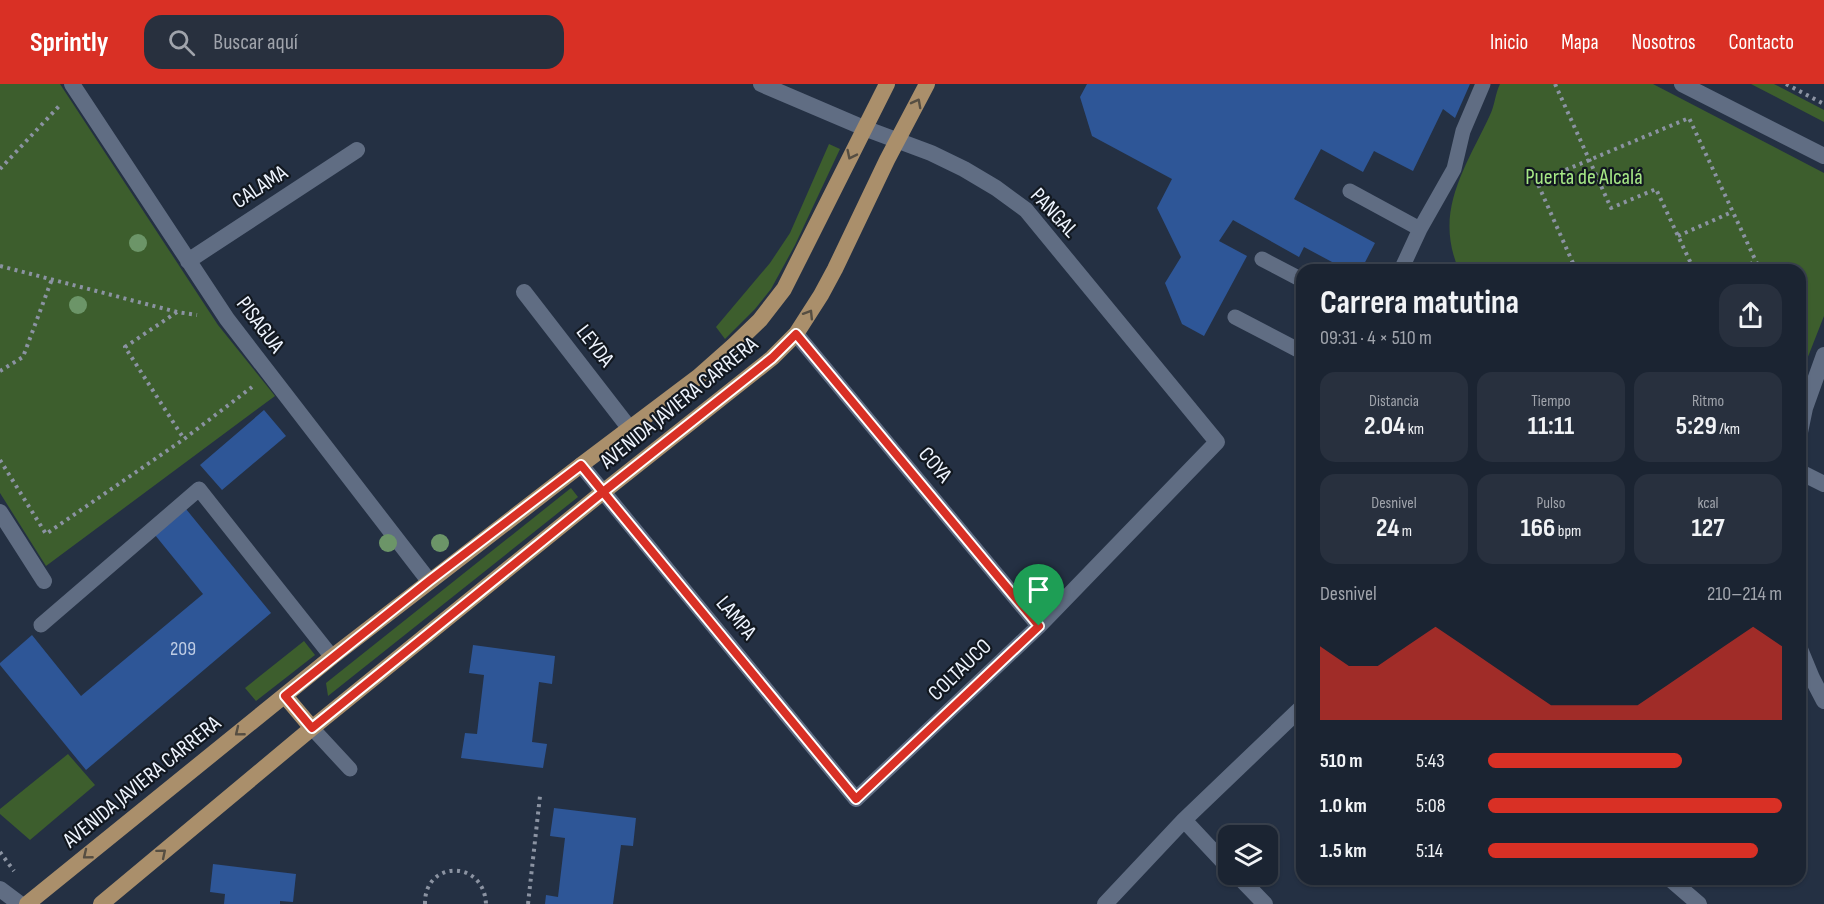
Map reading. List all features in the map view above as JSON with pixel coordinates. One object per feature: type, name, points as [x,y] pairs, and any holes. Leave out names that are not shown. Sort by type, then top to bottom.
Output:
[{"type":"main road","name":"AVENIDA JAVIERA CARRERA","points":[[27,904],[332,657],[698,377],[740,339],[772,306],[784,289],[887,84]]},
{"type":"main road","name":"AVENIDA JAVIERA CARRERA","points":[[101,904],[312,728],[772,358],[796,334],[821,295],[927,84]]},
{"type":"main road","points":[[285,696],[312,728]]},
{"type":"street","name":"PANGAL","points":[[761,84],[864,128],[931,153],[996,188],[1026,210],[1217,442]]},
{"type":"street","points":[[1682,84],[1824,156]]},
{"type":"street","name":"PISAGUA","points":[[77,86],[227,319],[429,581]]},
{"type":"street","name":"CALAMA","points":[[188,261],[357,150]]},
{"type":"street","name":"LEYDA","points":[[524,292],[630,429]]},
{"type":"street","name":"COYA","points":[[796,334],[1039,626]]},
{"type":"street","points":[[1806,398],[1824,355]]},
{"type":"street","name":"COLTAUCO","points":[[856,799],[1039,626],[1217,442]]},
{"type":"street","name":"LAMPA","points":[[581,465],[856,799]]},
{"type":"street","points":[[1806,475],[1824,484]]},
{"type":"street","points":[[0,512],[44,581]]},
{"type":"street","points":[[1806,664],[1824,701]]},
{"type":"street","points":[[1105,904],[1184,820],[1296,713]]},
{"type":"street","points":[[1184,820],[1218,856]]},
{"type":"street","points":[[1246,885],[1264,904]]},
{"type":"street","points":[[1677,885],[1699,904]]},
{"type":"street","points":[[0,889],[20,904]]},
{"type":"lane","points":[[1404,264],[1420,229],[1454,169],[1463,130],[1483,84]]},
{"type":"lane","points":[[1350,191],[1420,229]]},
{"type":"lane","points":[[1262,259],[1296,277]]},
{"type":"lane","points":[[1235,317],[1296,349]]},
{"type":"lane","points":[[41,625],[199,489],[332,657]]},
{"type":"lane","points":[[312,728],[350,769]]},
{"type":"path","points":[[1555,84],[1611,208],[1656,189],[1691,264]]},
{"type":"path","points":[[1786,84],[1824,104]]},
{"type":"path","points":[[0,169],[77,86]]},
{"type":"path","points":[[1573,264],[1538,182],[1689,118],[1755,262],[1750,264]]},
{"type":"path","points":[[1678,236],[1732,212]]},
{"type":"path","points":[[0,266],[177,312],[227,319]]},
{"type":"path","points":[[0,371],[23,357],[52,279]]},
{"type":"path","points":[[177,312],[125,347],[184,439]]},
{"type":"path","points":[[0,460],[46,534],[184,439],[269,374]]},
{"type":"path","points":[[528,904],[540,796]]},
{"type":"path","points":[[0,852],[12,870]]},
{"type":"path","points":[[425,904],[428,886],[444,872],[454,870],[465,871],[482,884],[486,894],[486,904]]},
{"type":"green space","points":[[0,84],[60,84],[218,325],[275,396],[46,566],[0,493]]},
{"type":"green space","name":"Puerta de Alcalá","points":[[1500,84],[1653,84],[1824,173],[1824,316],[1806,362],[1806,264],[1457,264],[1452,249],[1451,209],[1463,171],[1492,111]]},
{"type":"green space","points":[[1751,84],[1774,84],[1824,110],[1824,122]]},
{"type":"green space","points":[[829,144],[840,149],[795,245],[771,289],[725,339],[716,327],[770,263],[790,233]]},
{"type":"green space","points":[[571,488],[578,497],[328,696],[326,683]]},
{"type":"green space","points":[[304,641],[315,655],[256,701],[245,688]]},
{"type":"green space","points":[[68,754],[95,785],[30,840],[0,814],[0,809]]},
{"type":"building","points":[[1087,84],[1470,84],[1455,118],[1443,109],[1413,171],[1374,151],[1363,172],[1321,149],[1294,199],[1375,243],[1364,264],[1336,264],[1304,247],[1299,257],[1233,220],[1219,241],[1247,256],[1204,336],[1182,324],[1165,283],[1181,257],[1157,208],[1172,179],[1092,136],[1080,97]]},
{"type":"building","points":[[264,410],[286,436],[222,490],[200,465]]},
{"type":"building","points":[[186,509],[271,613],[86,770],[0,663],[32,635],[81,696],[203,594],[155,535]]},
{"type":"building","points":[[473,645],[555,656],[552,684],[539,682],[532,742],[547,744],[543,768],[461,758],[465,733],[477,734],[484,675],[469,673]]},
{"type":"building","points":[[554,808],[636,818],[633,846],[621,845],[613,904],[545,904],[546,895],[558,897],[565,838],[550,836]]},
{"type":"building","points":[[213,864],[296,874],[293,902],[224,904],[225,894],[210,892]]},
{"type":"route","points":[[1039,626],[796,334],[772,358],[733,390],[603,492],[581,465],[429,581],[285,696],[312,728],[603,492],[856,799],[1039,626]]}]
